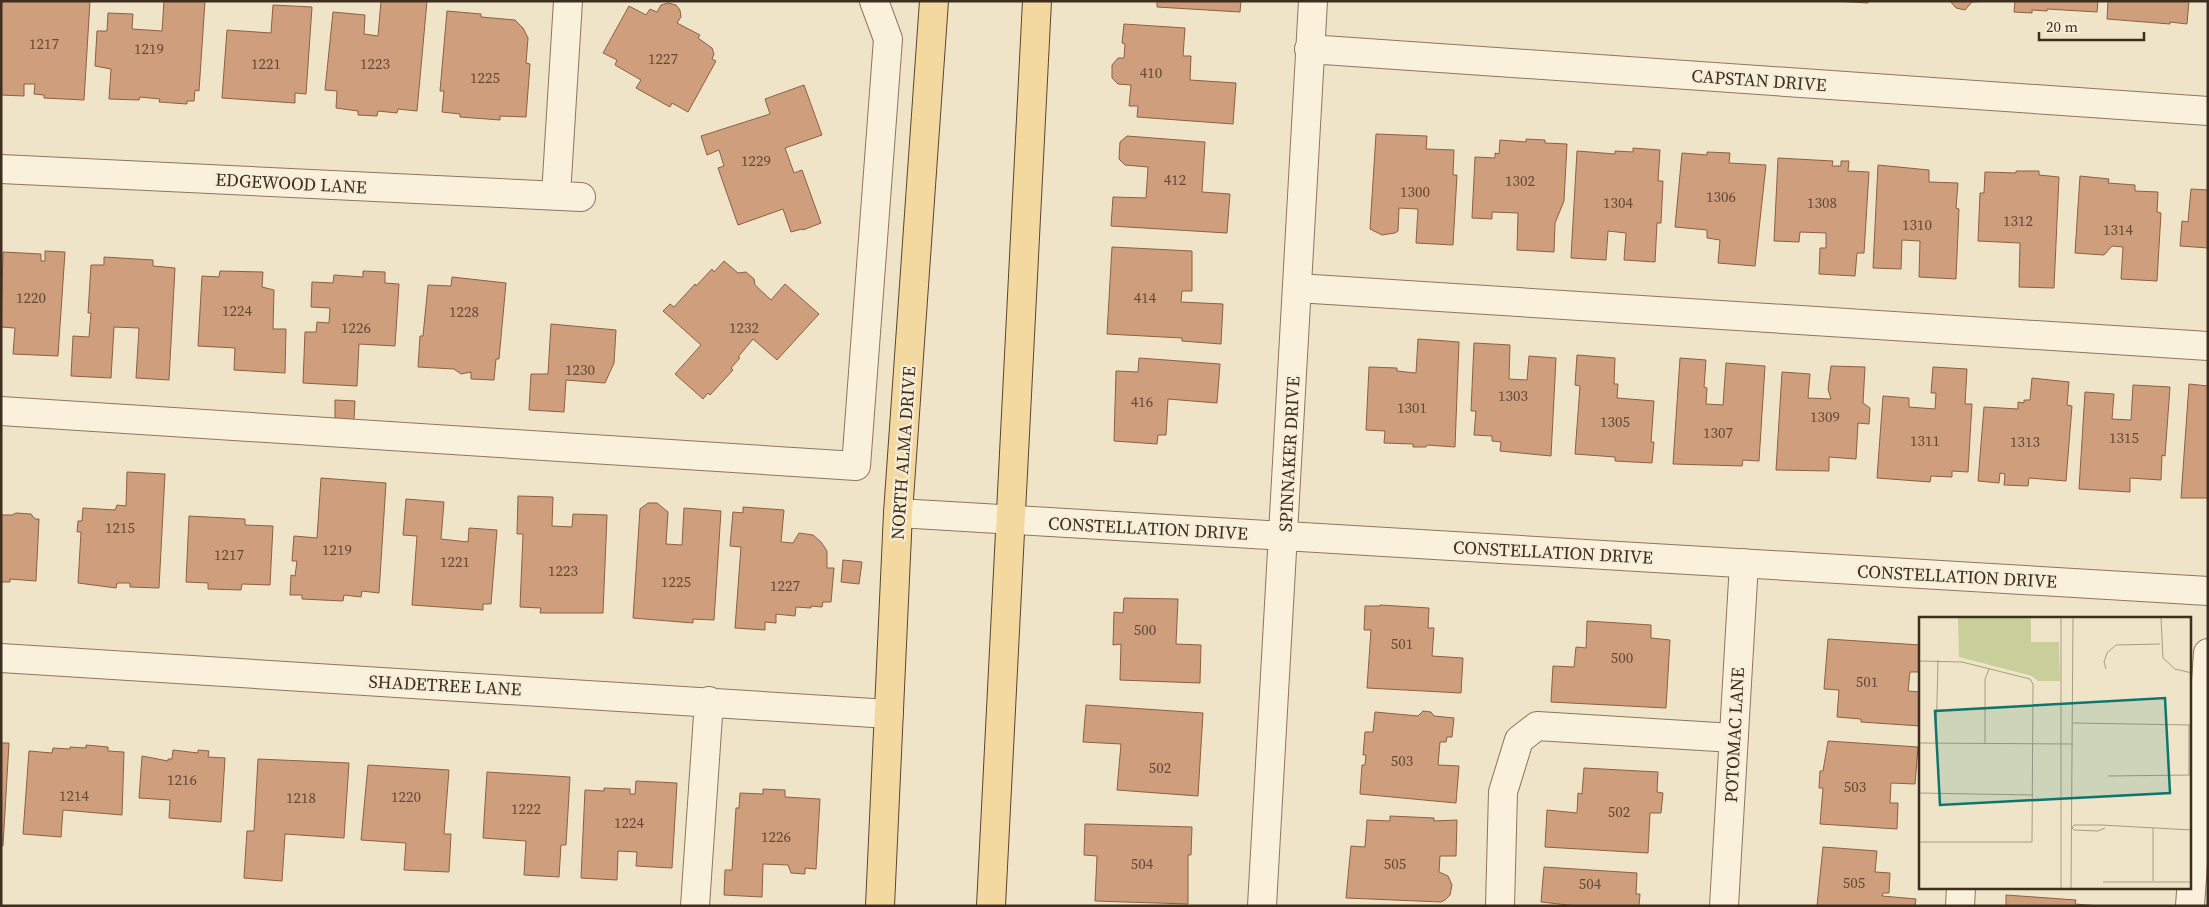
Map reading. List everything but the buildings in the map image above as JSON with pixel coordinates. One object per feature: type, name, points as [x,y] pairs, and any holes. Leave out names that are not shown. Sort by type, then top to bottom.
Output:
[{"type":"main road","name":"NORTH ALMA DRIVE","points":[[880,906],[898,512],[934,1]]},
{"type":"main road","points":[[992,906],[1037,1]]},
{"type":"street","name":"EDGEWOOD LANE","points":[[1,169],[569,196],[568,1]]},
{"type":"street","points":[[1,412],[856,466],[888,39],[874,1]]},
{"type":"street","name":"SPINNAKER DRIVE","points":[[1262,906],[1313,1]]},
{"type":"street","name":"CAPSTAN DRIVE","points":[[1309,49],[2208,111]]},
{"type":"street","points":[[1297,288],[2208,346]]},
{"type":"street","name":"CONSTELLATION DRIVE","points":[[898,512],[2208,591]]},
{"type":"street","name":"POTOMAC LANE","points":[[1724,906],[1744,563]]},
{"type":"street","points":[[2192,876],[2208,653]]},
{"type":"street","name":"SHADETREE LANE","points":[[1,658],[709,701],[889,714]]},
{"type":"street","points":[[695,906],[709,701]]},
{"type":"street","points":[[1500,906],[1503,792],[1519,740],[1537,726],[1734,738]]},
{"type":"street","points":[[1960,906],[1961,890]]},
{"type":"street","points":[[2190,906],[2191,890]]}]
